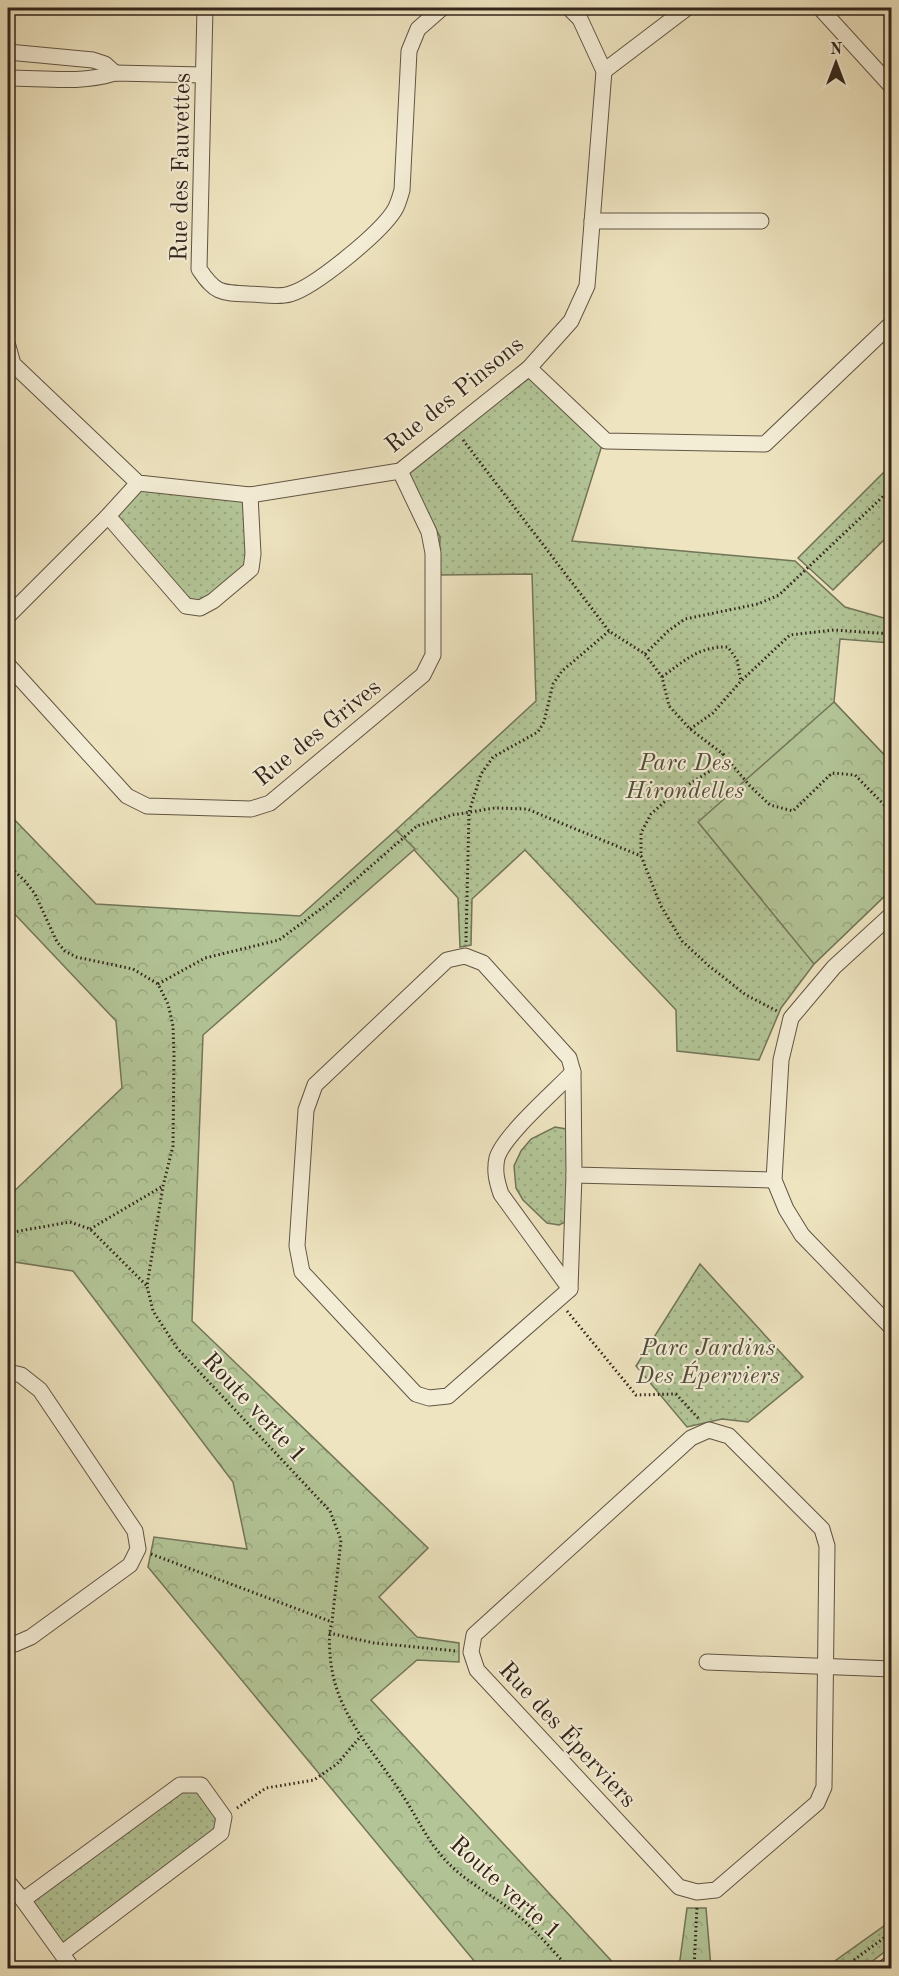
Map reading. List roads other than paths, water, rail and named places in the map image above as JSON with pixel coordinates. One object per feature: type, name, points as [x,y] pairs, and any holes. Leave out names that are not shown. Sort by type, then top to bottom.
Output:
[{"type":"street","name":"Rue des Fauvettes","points":[[205,8],[199,269],[210,286],[225,293],[287,295],[302,290],[322,277],[384,224],[396,210],[402,190],[409,51],[418,29],[442,8]]},
{"type":"street","name":"Rue des Pinsons","points":[[138,483],[250,495],[400,471],[529,368],[571,321],[587,286],[604,71],[580,19],[569,8]]},
{"type":"street","points":[[604,71],[687,8]]},
{"type":"street","points":[[820,8],[891,87]]},
{"type":"street","points":[[8,52],[93,60],[105,64],[115,73]]},
{"type":"street","points":[[8,78],[87,78],[103,77],[115,73],[203,75]]},
{"type":"street","points":[[592,220],[761,220]]},
{"type":"street","points":[[529,368],[606,441],[765,444],[891,323]]},
{"type":"street","points":[[8,346],[10,366],[138,483],[8,616]]},
{"type":"street","name":"Rue des Grives","points":[[8,665],[127,796],[147,806],[250,809],[270,803],[423,675],[433,655],[434,553],[429,532],[400,471]]},
{"type":"street","points":[[108,516],[186,606],[200,608],[213,601],[251,569],[253,554],[250,495]]},
{"type":"street","points":[[889,1321],[802,1235],[786,1209],[774,1180],[781,1060],[791,1018],[834,967],[891,915]]},
{"type":"street","points":[[465,956],[483,963],[569,1058],[573,1072],[574,1175],[570,1289],[448,1396],[429,1398],[416,1394],[302,1272],[297,1246],[306,1110],[315,1085],[447,960],[465,956]]},
{"type":"street","points":[[570,1289],[501,1194],[495,1177],[496,1159],[502,1143],[573,1072]]},
{"type":"street","points":[[574,1175],[774,1180]]},
{"type":"street","points":[[8,1372],[21,1375],[40,1390],[135,1531],[138,1549],[130,1565],[40,1631],[15,1644],[8,1643]]},
{"type":"street","name":"Rue des Éperviers","points":[[709,1430],[729,1436],[822,1528],[827,1546],[825,1666],[824,1787],[817,1803],[716,1890],[697,1892],[679,1887],[477,1670],[471,1652],[474,1635],[691,1438],[709,1430]]},
{"type":"street","points":[[707,1662],[891,1669]]},
{"type":"street","points":[[22,1900],[180,1785],[201,1785],[224,1817],[221,1833],[62,1953]]},
{"type":"street","points":[[8,1882],[72,1968]]},
{"type":"park label","name":"Parc Des Hirondelles","points":[[685,776]]},
{"type":"park label","name":"Parc Jardins Des Éperviers","points":[[708,1361]]}]
